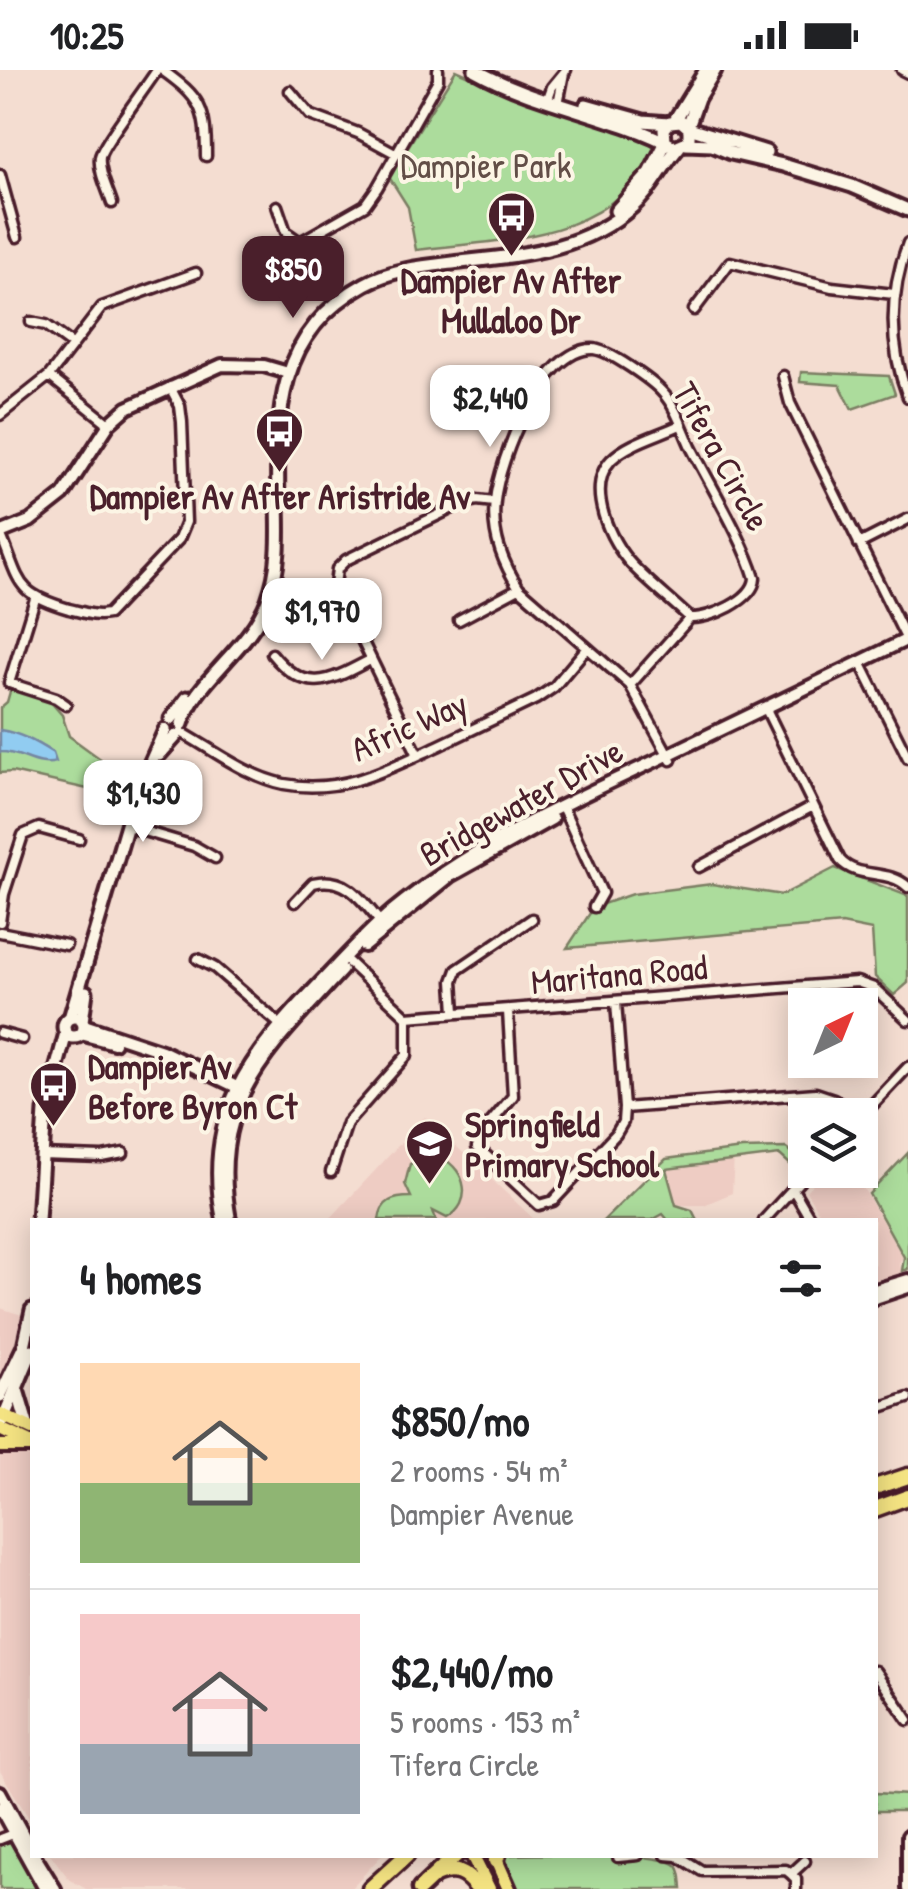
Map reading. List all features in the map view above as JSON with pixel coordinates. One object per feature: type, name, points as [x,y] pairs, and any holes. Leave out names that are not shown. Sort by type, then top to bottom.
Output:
[{"type":"highway","points":[[878,1486],[908,1476]]},
{"type":"highway","points":[[878,1508],[908,1497]]},
{"type":"highway","points":[[370,1889],[404,1858]]},
{"type":"highway","points":[[383,1889],[417,1858]]},
{"type":"highway","points":[[420,1889],[453,1858]]},
{"type":"highway","points":[[434,1875],[460,1871],[478,1889]]},
{"type":"main road","points":[[475,70],[513,90],[642,121],[689,127],[848,178],[908,206]]},
{"type":"main road","points":[[488,70],[666,141],[683,146],[712,145],[908,206]]},
{"type":"main road","points":[[41,1218],[48,1097],[76,1028],[147,766],[237,641],[262,596],[272,555],[271,429],[292,347],[312,318],[352,284],[385,268],[411,261],[548,244],[615,212],[650,173],[666,141],[664,131],[706,70]]},
{"type":"main road","points":[[284,372],[321,318],[367,282],[414,268],[549,251],[573,243],[632,208],[691,136],[689,127],[698,98],[715,70]]},
{"type":"main road","points":[[0,1393],[24,1346],[30,1319]]},
{"type":"main road","points":[[1,1422],[30,1355]]},
{"type":"main road","points":[[17,1390],[30,1428]]},
{"type":"main road","points":[[1,1422],[30,1428]]},
{"type":"main road","points":[[1,1422],[30,1444]]},
{"type":"main road","points":[[0,1446],[30,1445]]},
{"type":"main road","points":[[473,1858],[488,1889]]},
{"type":"main road","points":[[496,1858],[510,1889]]},
{"type":"street","points":[[112,203],[99,158],[105,143],[160,70],[188,88],[201,104],[206,122],[206,156]]},
{"type":"street","points":[[276,206],[292,238],[300,242],[364,205],[438,80],[438,70]]},
{"type":"street","points":[[553,99],[565,72]]},
{"type":"street","points":[[290,92],[310,115],[358,133],[395,153]]},
{"type":"street","points":[[0,175],[17,237]]},
{"type":"street","points":[[908,243],[894,294],[898,366],[908,396]]},
{"type":"street","points":[[694,310],[730,262],[832,287],[894,294]]},
{"type":"street","points":[[0,415],[49,376],[102,307],[196,273]]},
{"type":"street","points":[[31,322],[46,325],[72,344]]},
{"type":"street","name":"Tifera Circle","points":[[630,685],[690,618],[704,617],[747,597],[755,583],[754,573],[660,390],[606,352],[592,349],[579,352],[552,372],[530,398],[494,502],[496,538],[506,567],[520,588],[630,685],[669,758]]},
{"type":"street","points":[[170,387],[180,406],[182,422],[186,522],[179,539],[108,614],[96,616],[35,599],[21,583],[0,533],[30,520],[64,496],[109,424],[127,408],[170,387],[208,370],[234,364],[284,372]]},
{"type":"street","points":[[49,376],[109,424]]},
{"type":"street","points":[[783,376],[790,403],[908,641]]},
{"type":"street","points":[[680,424],[618,455],[602,474],[598,491],[601,508],[630,563],[690,618]]},
{"type":"street","points":[[418,755],[335,585],[337,569],[346,560],[461,504],[494,502]]},
{"type":"street","points":[[859,544],[908,520]]},
{"type":"street","points":[[459,620],[520,588]]},
{"type":"street","points":[[35,599],[9,683],[66,705]]},
{"type":"street","name":"Bridgewater Drive","points":[[226,1218],[219,1196],[220,1153],[239,1091],[283,1028],[383,924],[450,876],[564,809],[908,641]]},
{"type":"street","name":"Afric Way","points":[[175,728],[239,767],[284,784],[317,787],[354,782],[536,700],[560,680],[586,648]]},
{"type":"street","points":[[272,654],[291,674],[311,682],[334,679],[370,660]]},
{"type":"street","points":[[861,665],[908,758]]},
{"type":"street","points":[[767,710],[844,865],[856,872],[893,876],[908,886]]},
{"type":"street","points":[[699,867],[813,806]]},
{"type":"street","points":[[564,809],[602,892],[594,907]]},
{"type":"street","points":[[131,826],[194,846],[215,858]]},
{"type":"street","points":[[0,922],[22,835],[39,828],[79,839]]},
{"type":"street","points":[[296,902],[314,883],[340,883],[355,892],[383,924]]},
{"type":"street","points":[[454,1012],[453,981],[457,970],[532,919]]},
{"type":"street","points":[[0,932],[66,944]]},
{"type":"street","points":[[198,959],[215,968],[283,1028]]},
{"type":"street","points":[[331,1172],[347,1124],[407,1055],[407,1017],[346,960]]},
{"type":"street","name":"Maritana Road","points":[[407,1017],[857,982],[874,988],[908,1020]]},
{"type":"street","points":[[508,1011],[513,1096],[483,1132],[477,1146],[533,1201],[547,1205],[620,1130],[624,1108],[616,1002]]},
{"type":"street","points":[[76,1028],[162,1051],[239,1091]]},
{"type":"street","points":[[0,1033],[22,1039]]},
{"type":"street","points":[[878,1099],[908,1068]]},
{"type":"street","points":[[624,1108],[816,1093],[831,1098]]},
{"type":"street","points":[[44,1155],[102,1157],[124,1153]]},
{"type":"street","points":[[766,1218],[796,1188]]},
{"type":"street","points":[[794,1191],[810,1218]]},
{"type":"street","points":[[878,1293],[908,1284]]},
{"type":"street","points":[[878,1408],[908,1398]]},
{"type":"street","points":[[878,1675],[908,1720]]},
{"type":"street","points":[[0,1792],[30,1857]]},
{"type":"street","points":[[0,1808],[30,1849]]},
{"type":"street","points":[[0,1838],[18,1832]]},
{"type":"street","points":[[908,1836],[908,1889]]},
{"type":"street","points":[[30,1858],[45,1889]]},
{"type":"street","points":[[36,1858],[56,1889]]},
{"type":"street","points":[[681,1858],[702,1870],[786,1870],[796,1879],[796,1889]]},
{"type":"street","points":[[791,1874],[805,1861]]},
{"type":"shaded area","name":"Springfield Primary School","points":[[425,1117],[533,1218],[331,1218]]},
{"type":"shaded area","points":[[734,1157],[732,1193],[704,1205],[676,1205],[666,1169]]},
{"type":"shaded area","points":[[809,1188],[862,1188],[903,1257],[899,1263],[903,1274],[878,1282],[878,1218],[822,1218],[806,1191]]},
{"type":"shaded area","points":[[0,1308],[22,1315],[11,1358],[0,1377]]},
{"type":"shaded area","points":[[0,1441],[30,1455],[30,1820],[0,1771]]},
{"type":"shaded area","points":[[53,1858],[379,1858],[350,1889],[86,1889],[69,1879]]},
{"type":"green space","name":"Dampier Park","points":[[456,70],[534,104],[648,135],[654,149],[636,180],[612,202],[584,219],[519,238],[416,250],[408,207],[389,177]]},
{"type":"green space","points":[[801,372],[889,376],[895,394],[852,409],[840,385],[800,382]]},
{"type":"green space","points":[[11,688],[48,699],[62,715],[69,736],[128,779],[123,797],[12,772],[0,773],[0,708],[7,702]]},
{"type":"green space","points":[[835,868],[908,896],[908,983],[894,995],[875,977],[872,930],[842,924],[567,948],[594,907],[632,894],[712,884],[782,895]]},
{"type":"green space","points":[[742,1149],[788,1149],[788,1162],[780,1155],[666,1169],[676,1205],[692,1210],[696,1218],[666,1218],[663,1214],[656,1218],[606,1218],[666,1159]]},
{"type":"green space","points":[[908,1153],[908,1269],[902,1271],[904,1257],[869,1194]]},
{"type":"green space","points":[[442,1158],[457,1170],[464,1196],[456,1212],[447,1218],[433,1211],[435,1218],[380,1218],[389,1201],[411,1197],[405,1184],[410,1164]]},
{"type":"green space","points":[[878,1793],[908,1795],[905,1811],[878,1811]]},
{"type":"green space","points":[[11,1837],[42,1889],[0,1889],[0,1843]]},
{"type":"green space","points":[[504,1858],[648,1858],[677,1866],[682,1889],[513,1889],[503,1869]]},
{"type":"water","points":[[0,730],[40,745],[53,753],[56,762],[42,763],[0,752]]},
{"type":"place","name":"Dampier Av After Mullaloo Dr","points":[[511,258]]},
{"type":"place","name":"Dampier Av After Aristride Av","points":[[280,474]]},
{"type":"place","name":"Dampier Av Before Byron Ct","points":[[53,1128]]},
{"type":"place","name":"Springfield Primary School","points":[[430,1186]]}]
